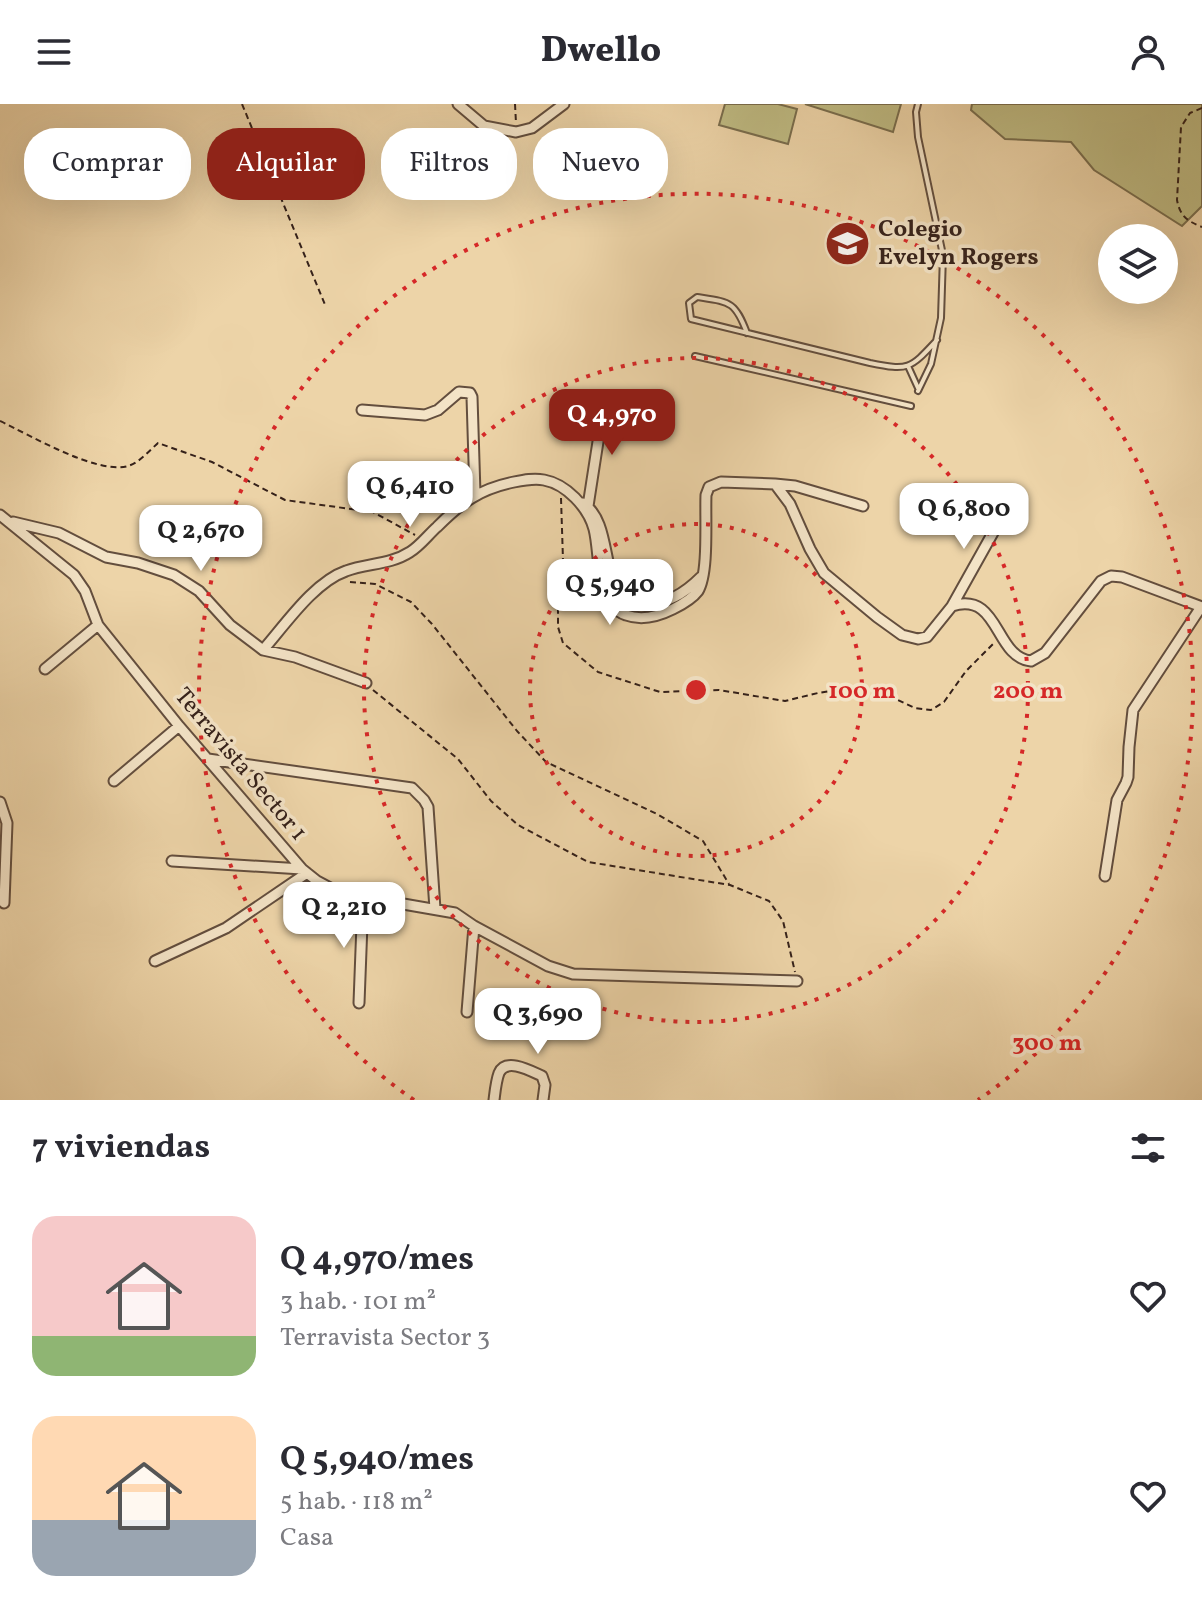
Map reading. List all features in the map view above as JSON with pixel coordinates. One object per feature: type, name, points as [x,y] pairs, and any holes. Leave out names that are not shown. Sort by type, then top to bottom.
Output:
[{"type":"street","points":[[458,104],[484,126],[495,128]]},
{"type":"street","points":[[517,132],[532,128],[564,104]]},
{"type":"street","points":[[362,410],[425,415],[438,410],[459,392],[470,393],[475,494]]},
{"type":"street","points":[[588,506],[604,403]]},
{"type":"street","points":[[263,650],[327,580],[345,571],[389,561],[410,552],[456,508],[475,494],[501,484],[543,480],[560,485],[570,495],[594,528],[604,591],[610,604],[620,613],[633,618],[665,613],[696,594],[706,560],[706,495],[709,487],[721,482],[795,486],[863,506]]},
{"type":"street","points":[[775,484],[790,504],[824,573],[902,635],[918,639],[927,637],[952,606],[1004,513]]},
{"type":"street","points":[[570,495],[588,506],[601,530],[616,587],[624,599],[642,605],[657,604],[690,588],[703,575]]},
{"type":"street","name":"Terravista Sector 1","points":[[0,515],[74,575],[85,591],[98,625],[179,726],[304,871],[317,881],[332,889],[363,897],[455,913],[548,966],[573,974],[797,981]]},
{"type":"street","points":[[10,522],[59,533],[106,557],[174,575],[199,591],[230,625],[263,650],[295,657],[366,683]]},
{"type":"street","points":[[952,606],[967,603],[983,609],[1019,658],[1027,661],[1045,653],[1101,581],[1111,576],[1122,577],[1201,607],[1133,710],[1128,777],[1117,800],[1105,876]]},
{"type":"street","points":[[45,669],[98,625]]},
{"type":"street","points":[[114,781],[179,726]]},
{"type":"street","points":[[208,759],[412,788],[428,807],[435,909]]},
{"type":"street","points":[[0,802],[7,823],[4,903]]},
{"type":"street","points":[[172,861],[304,871]]},
{"type":"street","points":[[155,961],[226,928],[304,871]]},
{"type":"street","points":[[359,1003],[363,897]]},
{"type":"street","points":[[467,1012],[474,926]]},
{"type":"street","points":[[494,1100],[499,1071],[510,1065],[542,1076],[545,1085],[543,1100]]},
{"type":"lane","points":[[908,366],[918,391],[931,364],[941,318],[943,255],[918,137],[918,104]]},
{"type":"lane","points":[[747,333],[737,310],[724,302],[699,297],[693,298],[689,305],[691,319],[747,333],[870,363],[896,368],[908,366],[919,359],[937,340]]},
{"type":"lane","points":[[695,356],[911,406]]},
{"type":"path","points":[[242,104],[326,307]]},
{"type":"path","points":[[515,104],[516,128]]},
{"type":"path","points":[[1202,108],[1190,113],[1181,127],[1177,200],[1179,212],[1202,227]]},
{"type":"path","points":[[0,421],[86,462],[108,468],[131,466],[158,443],[212,462],[285,500],[373,512],[423,540]]},
{"type":"path","points":[[560,485],[563,560],[558,627],[563,643],[598,672],[660,692],[719,690],[785,701],[854,687],[870,687],[915,708],[931,710],[944,702],[966,671],[1001,635]]},
{"type":"path","points":[[327,580],[375,584],[411,602],[546,762],[657,814],[703,841],[730,885]]},
{"type":"path","points":[[366,683],[458,759],[491,801],[518,825],[588,862],[730,885],[769,901],[783,921],[797,981]]},
{"type":"shaded area","points":[[725,104],[778,104],[797,109],[788,144],[719,125]]},
{"type":"shaded area","points":[[805,104],[901,104],[893,132]]},
{"type":"shaded area","points":[[972,104],[1202,104],[1202,206],[1182,226],[1094,170],[1071,142],[1005,139],[971,110]]},
{"type":"place","name":"Colegio Evelyn Rogers","points":[[847,244]]}]
